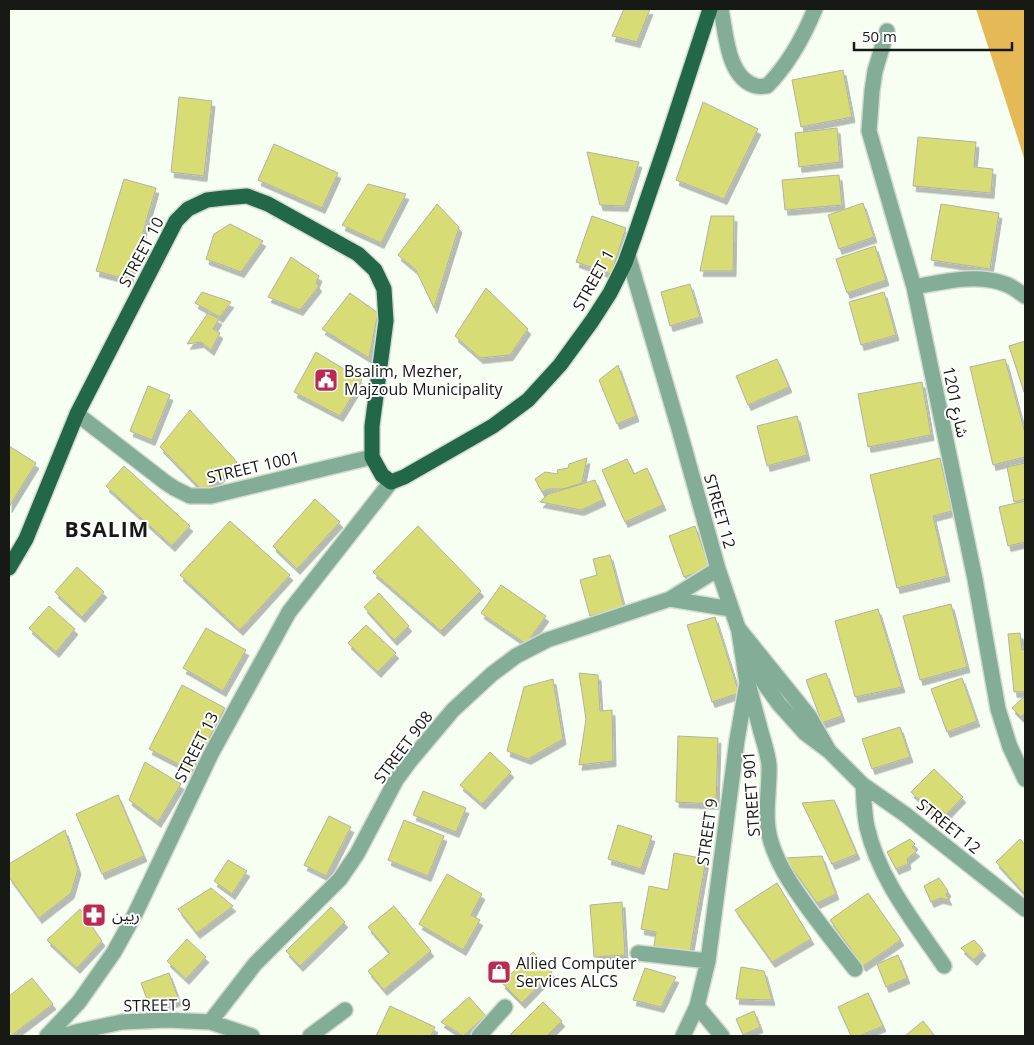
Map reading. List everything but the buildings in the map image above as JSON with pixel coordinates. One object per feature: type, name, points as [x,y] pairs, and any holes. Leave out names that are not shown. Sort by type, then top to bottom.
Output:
[{"type":"main road","name":"STREET 1","points":[[391,482],[404,477],[493,426],[528,400],[560,365],[592,321],[610,293],[628,255],[710,9]]},
{"type":"main road","name":"STREET 10","points":[[9,568],[26,539],[77,414],[176,221],[188,209],[206,200],[247,196],[268,204],[358,254],[375,270],[384,289],[386,321],[372,426],[372,457]]},
{"type":"main road","points":[[372,457],[382,475],[391,482]]},
{"type":"street","points":[[721,9],[728,50],[734,68],[743,79],[756,86],[767,86],[780,72],[805,33],[815,9]]},
{"type":"street","name":"شارع 1201","points":[[887,31],[875,71],[869,131],[914,287],[975,579],[998,709],[1010,747],[1025,779]]},
{"type":"street","name":"STREET 12","points":[[628,255],[680,430],[718,569],[738,628],[809,716],[829,751]]},
{"type":"street","points":[[914,287],[951,280],[991,280],[1006,284],[1025,296]]},
{"type":"street","name":"STREET 1001","points":[[77,414],[164,482],[190,496],[211,496],[372,457]]},
{"type":"street","name":"STREET 13","points":[[47,1036],[79,1002],[114,952],[135,914],[211,754],[289,612],[391,482]]},
{"type":"street","name":"STREET 908","points":[[210,1022],[255,964],[340,879],[357,854],[396,780],[410,761],[453,710],[492,674],[516,656],[547,640],[670,599],[718,569]]},
{"type":"street","name":"STREET 908","points":[[670,599],[731,609]]},
{"type":"street","name":"STREET 9","points":[[683,1036],[697,1006],[708,961],[737,740],[747,682],[738,628]]},
{"type":"street","name":"STREET 12","points":[[742,649],[766,686],[805,733],[829,751],[863,785],[906,814],[1025,909]]},
{"type":"street","name":"STREET 901","points":[[747,682],[768,758],[767,807],[771,841],[778,859],[795,890],[855,969]]},
{"type":"street","points":[[863,785],[866,824],[873,851],[886,880],[944,966]]},
{"type":"street","points":[[638,953],[708,961]]},
{"type":"street","points":[[697,1006],[722,1036]]},
{"type":"street","points":[[479,1036],[504,1007]]},
{"type":"street","points":[[310,1036],[345,1010]]},
{"type":"street","name":"STREET 9","points":[[63,1036],[122,1022],[166,1020],[210,1022],[252,1036]]},
{"type":"shaded area","points":[[976,9],[1025,9],[1025,161]]},
{"type":"place","name":"Bsalim, Mezher, Majzoub Municipality","points":[[326,380]]},
{"type":"place","name":"ريين","points":[[94,915]]},
{"type":"place","name":"Allied Computer Services ALCS","points":[[499,972]]},
{"type":"district","name":"BSALIM","points":[[107,529]]}]
